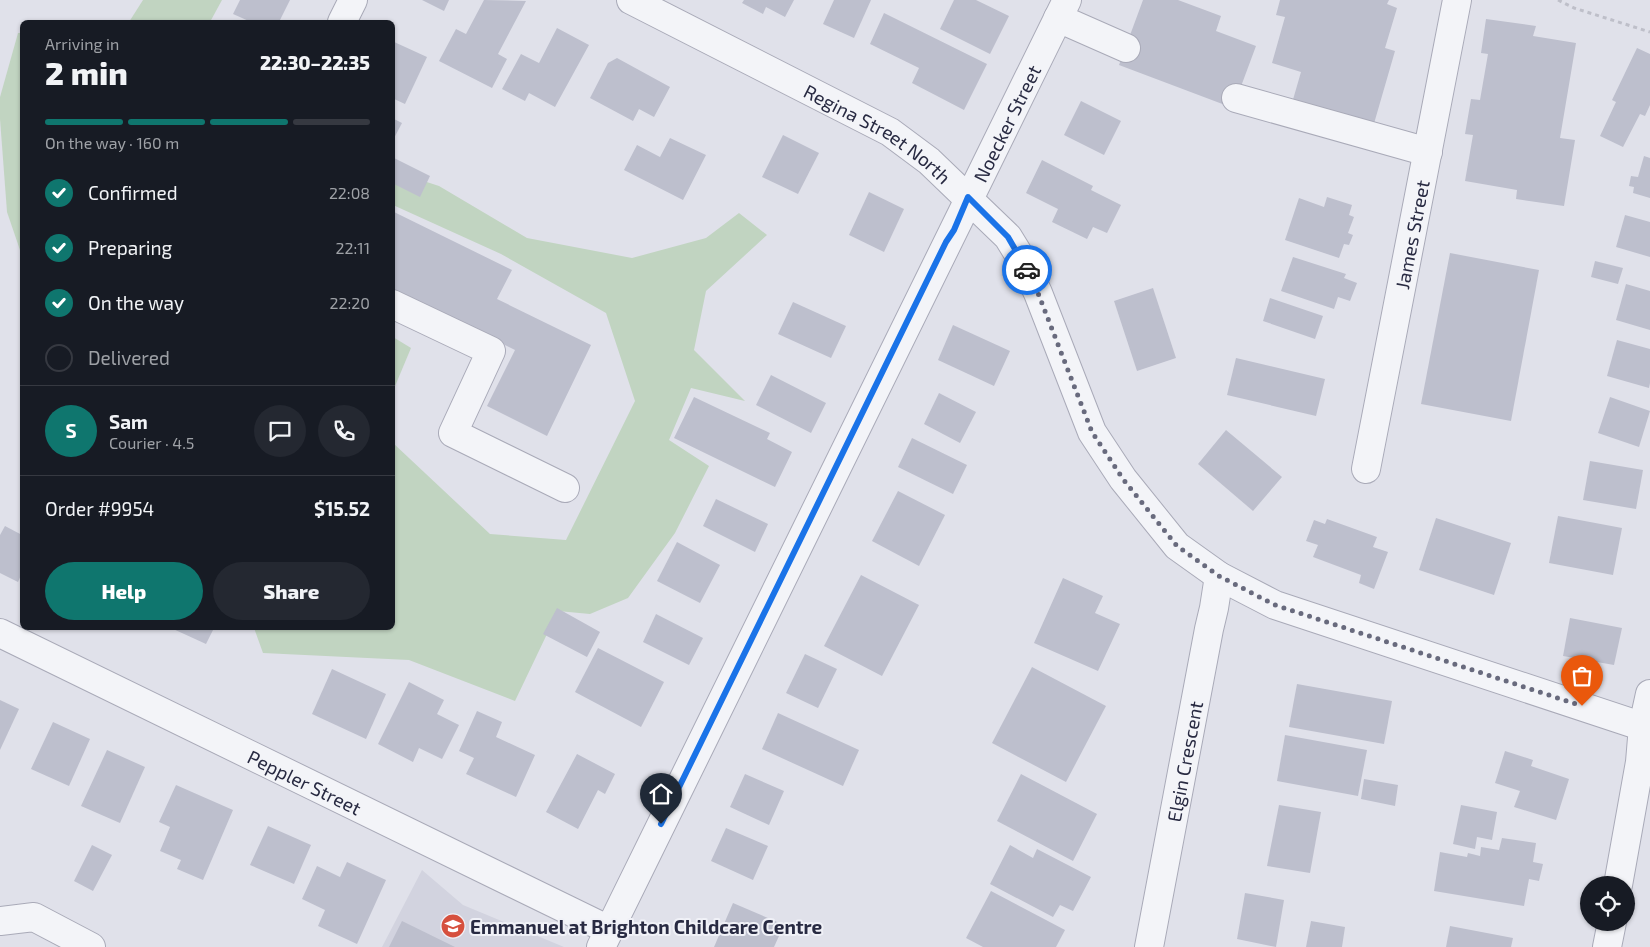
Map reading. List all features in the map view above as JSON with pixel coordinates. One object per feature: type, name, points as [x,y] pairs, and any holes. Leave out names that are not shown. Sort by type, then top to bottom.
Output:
[{"type":"street","points":[[343,20],[353,0]]},
{"type":"street","name":"Regina Street North","points":[[631,0],[890,132],[929,161],[968,197],[1008,237],[1024,263],[1038,293],[1092,432],[1123,479],[1177,546],[1219,576],[1275,605],[1647,728]]},
{"type":"street","name":"James Street","points":[[1366,469],[1457,0]]},
{"type":"street","points":[[1062,9],[1126,48]]},
{"type":"street","name":"Noecker Street","points":[[605,938],[1062,9]]},
{"type":"street","points":[[1236,98],[1428,152]]},
{"type":"street","points":[[395,305],[491,351],[453,433],[566,488]]},
{"type":"street","name":"Elgin Crescent","points":[[1149,947],[1219,576]]},
{"type":"street","name":"Peppler Street","points":[[0,633],[36,638],[605,938]]},
{"type":"street","points":[[1620,876],[1647,728],[1650,694]]},
{"type":"street","points":[[0,921],[34,917],[91,947]]},
{"type":"street","points":[[1607,947],[1610,931]]},
{"type":"path","points":[[1558,0],[1574,8],[1650,32]]},
{"type":"shaded area","name":"Emmanuel at Brighton Childcare Centre","points":[[422,870],[463,905],[564,947],[382,947]]},
{"type":"green space","points":[[143,0],[222,0],[211,20],[130,20]]},
{"type":"green space","points":[[18,33],[20,33],[20,250],[7,212],[0,97]]},
{"type":"green space","points":[[395,172],[439,186],[527,238],[632,258],[706,238],[739,213],[767,235],[706,291],[694,350],[745,401],[691,388],[669,440],[709,466],[675,533],[628,598],[590,614],[558,611],[515,701],[409,660],[263,653],[255,630],[395,630],[395,445],[490,534],[566,540],[635,401],[606,313],[501,254],[395,206]]},
{"type":"green space","points":[[395,338],[411,348],[395,386]]},
{"type":"building","points":[[240,0],[290,0],[280,20],[246,20],[233,14]]},
{"type":"building","points":[[422,0],[449,0],[444,11]]},
{"type":"building","points":[[484,0],[526,1],[498,54],[507,59],[492,88],[439,61],[456,29],[466,34]]},
{"type":"building","points":[[744,0],[794,0],[785,17],[766,7],[763,14],[742,3]]},
{"type":"building","points":[[834,0],[871,0],[854,38],[823,24]]},
{"type":"building","points":[[954,0],[976,0],[1009,16],[990,54],[940,29]]},
{"type":"building","points":[[1143,0],[1178,0],[1221,16],[1216,31],[1256,46],[1233,108],[1119,65]]},
{"type":"building","points":[[1280,0],[1389,0],[1387,4],[1397,8],[1385,48],[1395,51],[1373,127],[1292,103],[1301,72],[1272,63],[1285,17],[1276,15]]},
{"type":"building","points":[[884,13],[987,64],[964,110],[912,83],[919,68],[870,44]]},
{"type":"building","points":[[1486,19],[1536,26],[1533,36],[1576,43],[1560,138],[1575,140],[1564,206],[1516,199],[1517,190],[1465,181],[1473,135],[1465,134],[1471,99],[1480,100],[1488,54],[1481,53]]},
{"type":"building","points":[[557,28],[589,45],[555,107],[529,93],[525,101],[502,89],[521,54],[539,63]]},
{"type":"building","points":[[395,42],[427,57],[405,104],[395,99]]},
{"type":"building","points":[[1637,48],[1650,54],[1650,105],[1645,116],[1640,114],[1623,147],[1600,136],[1616,102],[1612,100]]},
{"type":"building","points":[[617,58],[670,87],[654,117],[639,109],[633,121],[590,98],[608,63]]},
{"type":"building","points":[[1081,101],[1121,121],[1104,155],[1064,135]]},
{"type":"building","points":[[395,120],[402,123],[395,136]]},
{"type":"building","points":[[783,135],[819,153],[798,194],[762,177]]},
{"type":"building","points":[[670,138],[706,155],[683,200],[624,170],[637,145],[660,157]]},
{"type":"building","points":[[1644,156],[1650,158],[1650,198],[1633,193],[1634,187],[1629,186],[1631,176],[1638,177]]},
{"type":"building","points":[[395,158],[430,176],[420,197],[395,184]]},
{"type":"building","points":[[1042,160],[1093,186],[1091,190],[1121,205],[1107,233],[1093,227],[1087,239],[1052,222],[1058,209],[1026,193]]},
{"type":"building","points":[[869,192],[904,209],[884,252],[849,235]]},
{"type":"building","points":[[1327,197],[1352,205],[1349,215],[1354,217],[1348,233],[1353,235],[1349,245],[1344,244],[1339,258],[1285,240],[1299,198],[1324,207]]},
{"type":"building","points":[[395,212],[512,270],[497,299],[591,345],[547,436],[487,406],[515,350],[395,291]]},
{"type":"building","points":[[1625,215],[1650,222],[1650,257],[1616,247]]},
{"type":"building","points":[[1450,253],[1539,270],[1511,421],[1421,404]]},
{"type":"building","points":[[1293,257],[1346,274],[1344,278],[1357,283],[1350,301],[1338,297],[1334,309],[1281,291]]},
{"type":"building","points":[[1595,261],[1623,268],[1618,284],[1591,277]]},
{"type":"building","points":[[1626,284],[1650,291],[1650,330],[1616,320]]},
{"type":"building","points":[[1153,288],[1176,358],[1137,371],[1114,301]]},
{"type":"building","points":[[1270,298],[1323,316],[1315,339],[1263,321]]},
{"type":"building","points":[[793,302],[846,326],[831,358],[778,334]]},
{"type":"building","points":[[953,325],[1010,351],[994,386],[938,360]]},
{"type":"building","points":[[1617,340],[1650,349],[1649,388],[1607,376]]},
{"type":"building","points":[[1236,358],[1325,379],[1316,416],[1227,395]]},
{"type":"building","points":[[771,375],[826,403],[811,433],[756,405]]},
{"type":"building","points":[[939,393],[976,412],[960,443],[924,424]]},
{"type":"building","points":[[694,397],[770,433],[767,439],[792,452],[775,487],[674,438]]},
{"type":"building","points":[[1610,397],[1650,411],[1639,447],[1598,433]]},
{"type":"building","points":[[1226,430],[1282,477],[1253,511],[1198,464]]},
{"type":"building","points":[[912,438],[967,465],[953,494],[898,467]]},
{"type":"building","points":[[1590,461],[1643,470],[1636,509],[1583,500]]},
{"type":"building","points":[[898,491],[945,515],[919,566],[872,541]]},
{"type":"building","points":[[716,499],[768,524],[755,552],[703,526]]},
{"type":"building","points":[[1558,516],[1622,528],[1613,575],[1549,563]]},
{"type":"building","points":[[1436,518],[1511,543],[1494,595],[1419,570]]},
{"type":"building","points":[[1327,519],[1377,537],[1373,547],[1388,552],[1374,589],[1359,583],[1361,575],[1313,557],[1318,545],[1306,541],[1314,520],[1325,524]]},
{"type":"building","points":[[5,526],[20,534],[20,578],[18,582],[0,573],[0,535]]},
{"type":"building","points":[[677,542],[720,565],[700,603],[657,581]]},
{"type":"building","points":[[861,575],[919,605],[882,676],[824,646]]},
{"type":"building","points":[[1063,578],[1103,596],[1095,613],[1120,624],[1098,671],[1034,643]]},
{"type":"building","points":[[557,608],[600,632],[587,657],[543,634]]},
{"type":"building","points":[[656,614],[703,638],[689,665],[643,642]]},
{"type":"building","points":[[1570,618],[1622,628],[1614,665],[1563,656]]},
{"type":"building","points":[[175,630],[213,630],[206,644]]},
{"type":"building","points":[[598,648],[664,682],[641,727],[575,692]]},
{"type":"building","points":[[805,654],[837,669],[818,708],[786,693]]},
{"type":"building","points":[[1032,667],[1106,706],[1066,782],[992,743]]},
{"type":"building","points":[[332,669],[386,694],[366,739],[312,714]]},
{"type":"building","points":[[409,682],[444,700],[437,714],[459,725],[442,759],[419,748],[413,762],[378,744]]},
{"type":"building","points":[[1297,684],[1392,701],[1384,744],[1289,727]]},
{"type":"building","points":[[0,700],[19,709],[0,750]]},
{"type":"building","points":[[477,711],[502,722],[496,737],[535,755],[516,797],[466,774],[474,758],[459,751]]},
{"type":"building","points":[[778,713],[859,750],[843,786],[762,749]]},
{"type":"building","points":[[53,722],[90,739],[69,786],[31,769]]},
{"type":"building","points":[[1285,735],[1367,750],[1358,796],[1277,781]]},
{"type":"building","points":[[107,750],[145,767],[120,823],[81,806]]},
{"type":"building","points":[[1505,751],[1533,760],[1531,766],[1569,779],[1556,820],[1514,807],[1520,791],[1495,783]]},
{"type":"building","points":[[577,754],[615,774],[605,794],[598,790],[578,829],[546,812]]},
{"type":"building","points":[[745,774],[784,791],[769,825],[730,807]]},
{"type":"building","points":[[1021,774],[1097,814],[1073,861],[997,821]]},
{"type":"building","points":[[1364,779],[1398,785],[1395,806],[1361,799]]},
{"type":"building","points":[[176,785],[233,810],[203,880],[177,869],[181,860],[160,851],[170,827],[159,822]]},
{"type":"building","points":[[1279,805],[1321,812],[1310,873],[1267,866]]},
{"type":"building","points":[[1461,805],[1497,812],[1492,840],[1477,837],[1475,849],[1453,844]]},
{"type":"building","points":[[268,826],[311,845],[294,884],[250,865]]},
{"type":"building","points":[[726,828],[768,846],[753,880],[711,861]]},
{"type":"building","points":[[1502,838],[1536,843],[1533,862],[1543,864],[1539,881],[1529,879],[1524,906],[1434,891],[1440,852],[1467,857],[1468,853],[1480,856],[1481,847],[1499,850]]},
{"type":"building","points":[[92,845],[112,855],[93,891],[74,881]]},
{"type":"building","points":[[1010,845],[1033,858],[1037,849],[1091,877],[1073,911],[1060,905],[1053,917],[990,884]]},
{"type":"building","points":[[347,862],[386,880],[357,944],[318,926],[325,910],[302,899],[317,866],[340,877]]},
{"type":"building","points":[[991,891],[1065,930],[1056,947],[983,947],[966,938]]},
{"type":"building","points":[[1245,893],[1284,900],[1276,947],[1237,939]]},
{"type":"building","points":[[733,903],[784,925],[774,947],[714,947]]},
{"type":"building","points":[[402,921],[455,947],[389,947]]},
{"type":"building","points":[[1311,921],[1345,927],[1342,947],[1306,947]]},
{"type":"building","points":[[1450,926],[1513,938],[1511,947],[1446,947]]},
{"type":"way so far","points":[[1027,270],[1038,293],[1092,432],[1123,479],[1177,546],[1219,576],[1275,605],[1582,706]]},
{"type":"place","name":"Emmanuel at Brighton Childcare Centre","points":[[453,926]]},
{"type":"route","points":[[661,824],[946,242],[954,230],[968,197],[1008,237],[1027,270]]}]
